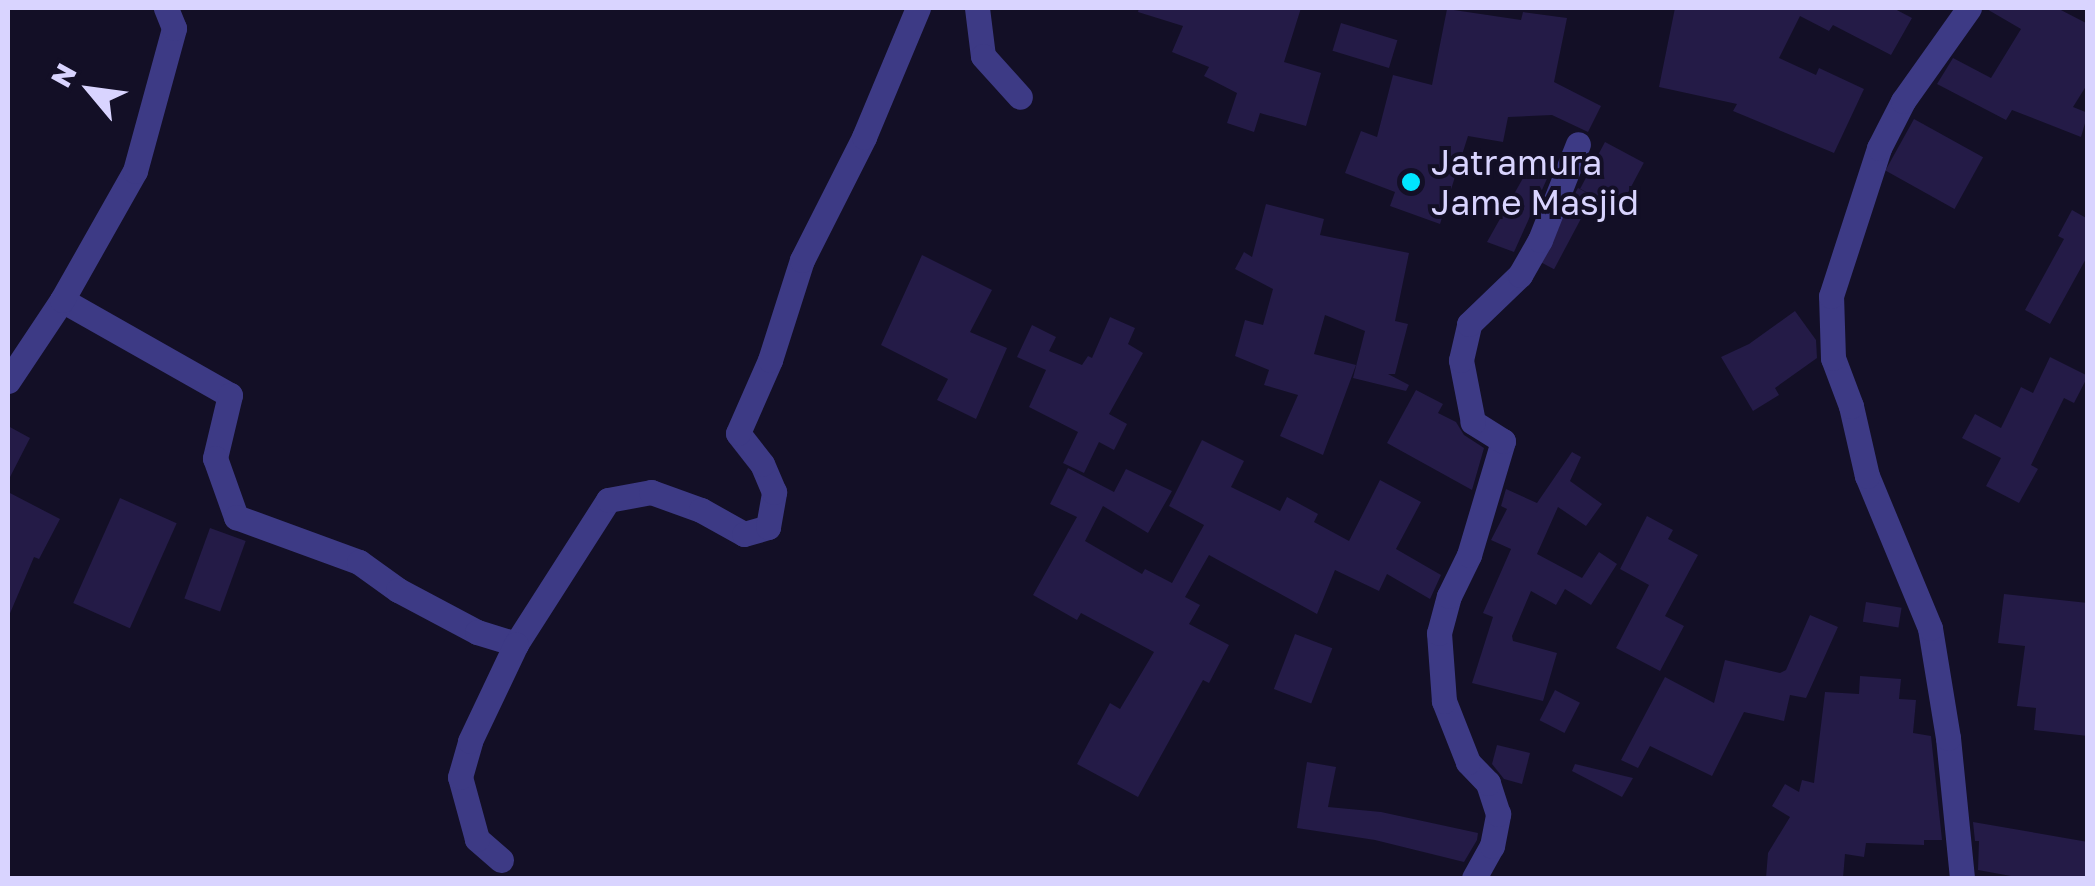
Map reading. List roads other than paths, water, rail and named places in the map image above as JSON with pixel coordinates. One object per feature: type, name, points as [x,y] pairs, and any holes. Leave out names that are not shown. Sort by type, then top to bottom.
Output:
[{"type":"street","points":[[8,381],[62,300],[136,171],[174,28],[166,8]]},
{"type":"street","points":[[501,860],[477,839],[460,777],[470,740],[516,644],[608,500],[651,492],[701,510],[744,534],[768,527],[774,492],[762,464],[738,433],[770,360],[802,260],[864,137],[918,8]]},
{"type":"street","points":[[977,8],[983,56],[1020,97]]},
{"type":"street","points":[[1962,878],[1948,738],[1930,628],[1868,476],[1852,406],[1834,358],[1831,296],[1879,148],[1903,101],[1969,8]]},
{"type":"street","points":[[1474,878],[1492,846],[1498,814],[1488,783],[1468,762],[1444,701],[1439,632],[1449,596],[1470,555],[1503,440],[1474,422],[1460,360],[1469,324],[1520,275],[1540,240],[1578,144]]},
{"type":"street","points":[[62,300],[230,395],[216,458],[236,517],[359,562],[398,590],[461,624],[516,644]]},
{"type":"place","name":"Jatramura Jame Masjid","points":[[1411,182]]}]
